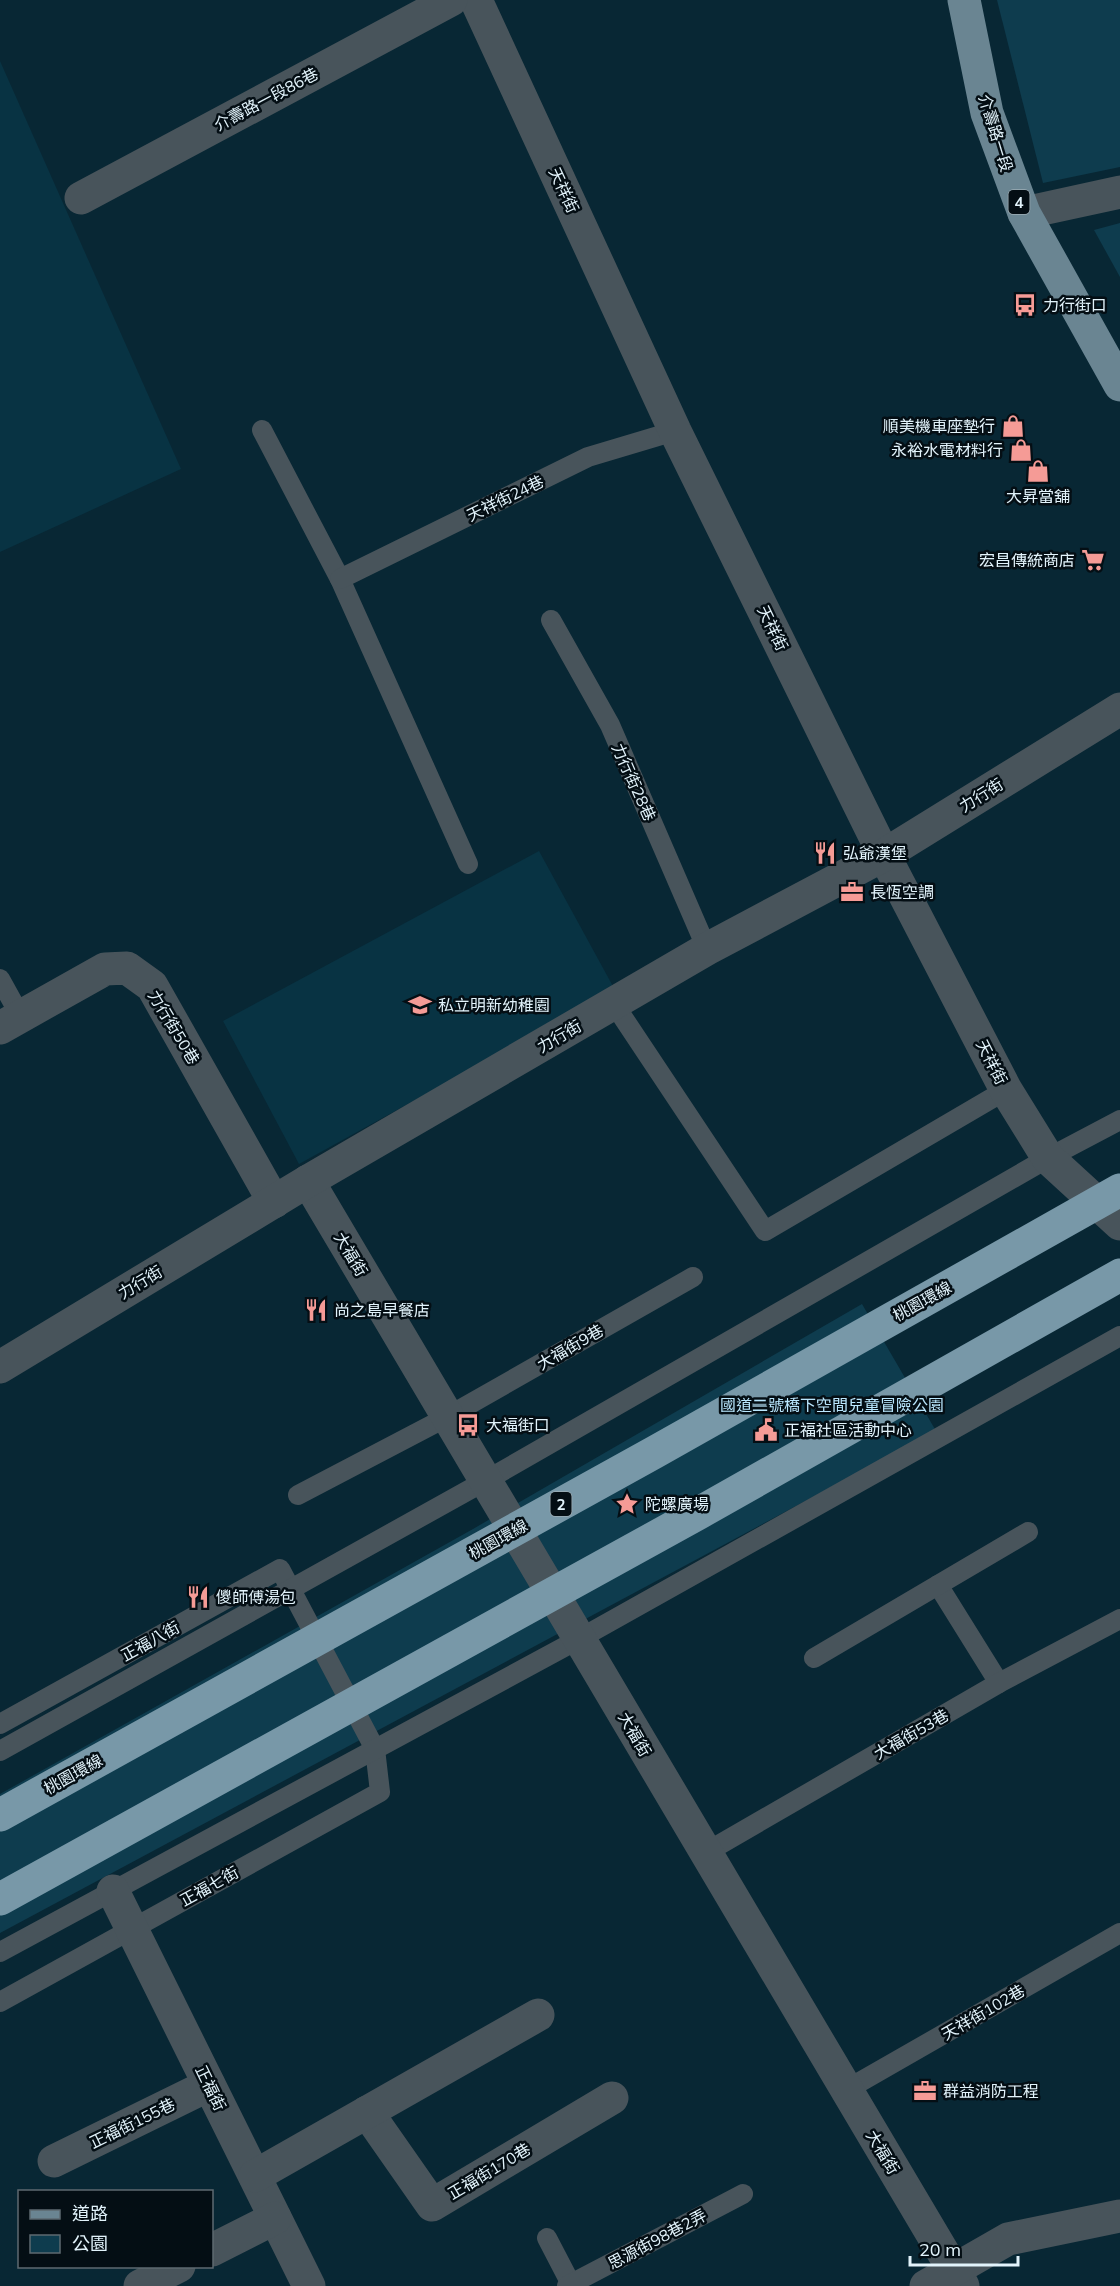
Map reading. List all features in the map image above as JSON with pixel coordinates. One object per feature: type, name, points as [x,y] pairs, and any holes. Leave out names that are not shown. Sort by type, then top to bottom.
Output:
[{"type":"highway","name":"桃園環線","points":[[0,1815],[655,1452],[1120,1190]]},
{"type":"highway","points":[[0,1899],[689,1519],[1120,1275]]},
{"type":"main road","name":"介壽路一段","points":[[964,0],[987,113],[1023,213],[1120,385]]},
{"type":"street","name":"介壽路一段86巷","points":[[81,198],[451,0]]},
{"type":"street","name":"天祥街","points":[[476,0],[675,431],[884,855],[1006,1089],[1048,1158],[1120,1224]]},
{"type":"street","points":[[1023,213],[1120,192]]},
{"type":"street","name":"力行街","points":[[0,1366],[308,1181],[707,950],[884,855],[1120,709]]},
{"type":"street","name":"力行街50巷","points":[[10,1022],[105,969],[127,968],[152,986],[274,1202]]},
{"type":"street","name":"大福街","points":[[308,1181],[846,2090],[947,2281]]},
{"type":"street","name":"正福街","points":[[113,1891],[309,2286]]},
{"type":"street","points":[[255,2176],[538,2015]]},
{"type":"street","name":"正福街155巷","points":[[54,2161],[209,2085]]},
{"type":"street","name":"正福街170巷","points":[[367,2112],[432,2205],[612,2098]]},
{"type":"street","points":[[947,2281],[1008,2239],[1120,2216]]},
{"type":"street","points":[[213,2249],[275,2218]]},
{"type":"street","points":[[140,2286],[175,2268]]},
{"type":"lane","points":[[262,430],[340,579],[468,864]]},
{"type":"lane","name":"天祥街24巷","points":[[340,579],[588,457],[675,431]]},
{"type":"lane","name":"力行街28巷","points":[[551,620],[609,725],[707,950]]},
{"type":"lane","name":"力行街50巷","points":[[0,979],[10,1022]]},
{"type":"lane","points":[[614,1004],[765,1231],[1006,1089]]},
{"type":"lane","points":[[0,1751],[485,1481],[1048,1158],[1120,1120]]},
{"type":"lane","name":"大福街9巷","points":[[298,1495],[447,1417],[693,1276]]},
{"type":"lane","points":[[0,1952],[579,1639],[1120,1336]]},
{"type":"lane","points":[[814,1658],[1028,1532]]},
{"type":"lane","name":"正福八街","points":[[0,1724],[280,1569],[292,1588]]},
{"type":"lane","points":[[938,1585],[999,1683]]},
{"type":"lane","points":[[292,1588],[375,1749]]},
{"type":"lane","name":"大福街53巷","points":[[705,1854],[999,1683],[1120,1619]]},
{"type":"lane","name":"正福七街","points":[[0,2002],[380,1792],[375,1749]]},
{"type":"lane","name":"天祥街102巷","points":[[846,2090],[1120,1933]]},
{"type":"lane","name":"思源街98巷2弄","points":[[570,2285],[742,2194]]},
{"type":"lane","points":[[547,2238],[570,2285]]},
{"type":"shaded area","points":[[0,61],[181,469],[0,552]]},
{"type":"shaded area","name":"私立明新幼稚園","points":[[539,851],[615,990],[299,1164],[223,1021]]},
{"type":"green space","points":[[997,0],[1120,0],[1120,167],[1043,183]]},
{"type":"green space","points":[[1120,223],[1120,277],[1094,230]]},
{"type":"green space","name":"國道二號橋下空間兒童冒險公園","points":[[862,1304],[936,1431],[0,1933],[0,1794],[473,1529]]},
{"type":"place","name":"力行街口","points":[[1025,305]]},
{"type":"place","name":"順美機車座墊行","points":[[1013,426]]},
{"type":"place","name":"永裕水電材料行","points":[[1021,450]]},
{"type":"place","name":"大昇當舖","points":[[1038,471]]},
{"type":"place","name":"宏昌傳統商店","points":[[1093,560]]},
{"type":"place","name":"弘爺漢堡","points":[[825,853]]},
{"type":"place","name":"長恆空調","points":[[852,892]]},
{"type":"place","name":"私立明新幼稚園","points":[[420,1005]]},
{"type":"place","name":"尚之島早餐店","points":[[316,1310]]},
{"type":"place","name":"大福街口","points":[[468,1425]]},
{"type":"place","name":"正福社區活動中心","points":[[766,1430]]},
{"type":"place","name":"陀螺廣場","points":[[627,1504]]},
{"type":"place","name":"儍師傅湯包","points":[[198,1597]]},
{"type":"place","name":"群益消防工程","points":[[925,2091]]}]
